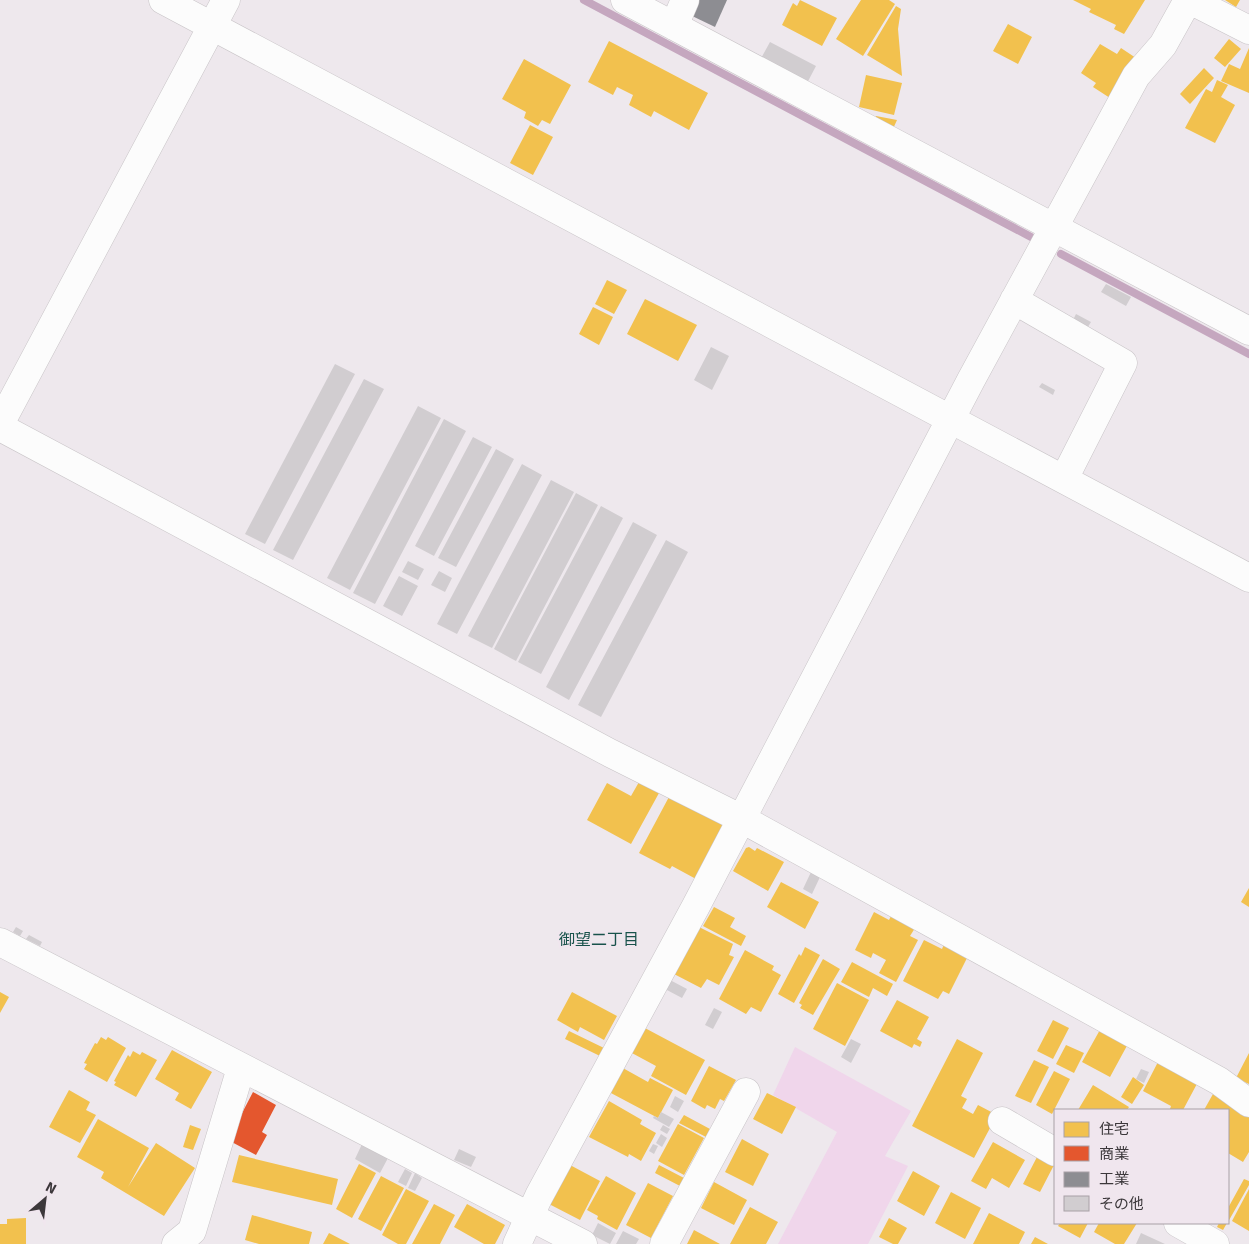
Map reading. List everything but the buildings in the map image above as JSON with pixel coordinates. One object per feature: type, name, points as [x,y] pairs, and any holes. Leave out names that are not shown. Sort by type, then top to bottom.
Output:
[{"type":"street","points":[[163,0],[1249,578]]},
{"type":"street","points":[[226,0],[0,425],[602,748],[742,819],[1202,1072],[1249,1103]]},
{"type":"street","points":[[625,0],[1249,331]]},
{"type":"street","points":[[674,26],[685,0]]},
{"type":"street","points":[[517,1244],[614,1055],[742,819],[1014,300],[1136,76],[1163,45],[1189,0],[1249,30]]},
{"type":"street","points":[[1014,300],[1123,363],[1064,479]]},
{"type":"street","points":[[0,942],[583,1244]]},
{"type":"street","points":[[176,1244],[192,1231],[241,1068]]},
{"type":"street","points":[[664,1244],[746,1092]]},
{"type":"street","points":[[1002,1121],[1054,1151]]},
{"type":"street","points":[[1180,1224],[1215,1244]]},
{"type":"shaded area","points":[[795,1047],[911,1111],[885,1156],[908,1166],[868,1244],[778,1244],[837,1132],[773,1095]]},
{"type":"waterway","points":[[584,0],[1031,237]]},
{"type":"waterway","points":[[1061,254],[1249,354]]},
{"type":"district","name":"御望二丁目","points":[[599,940]]}]
